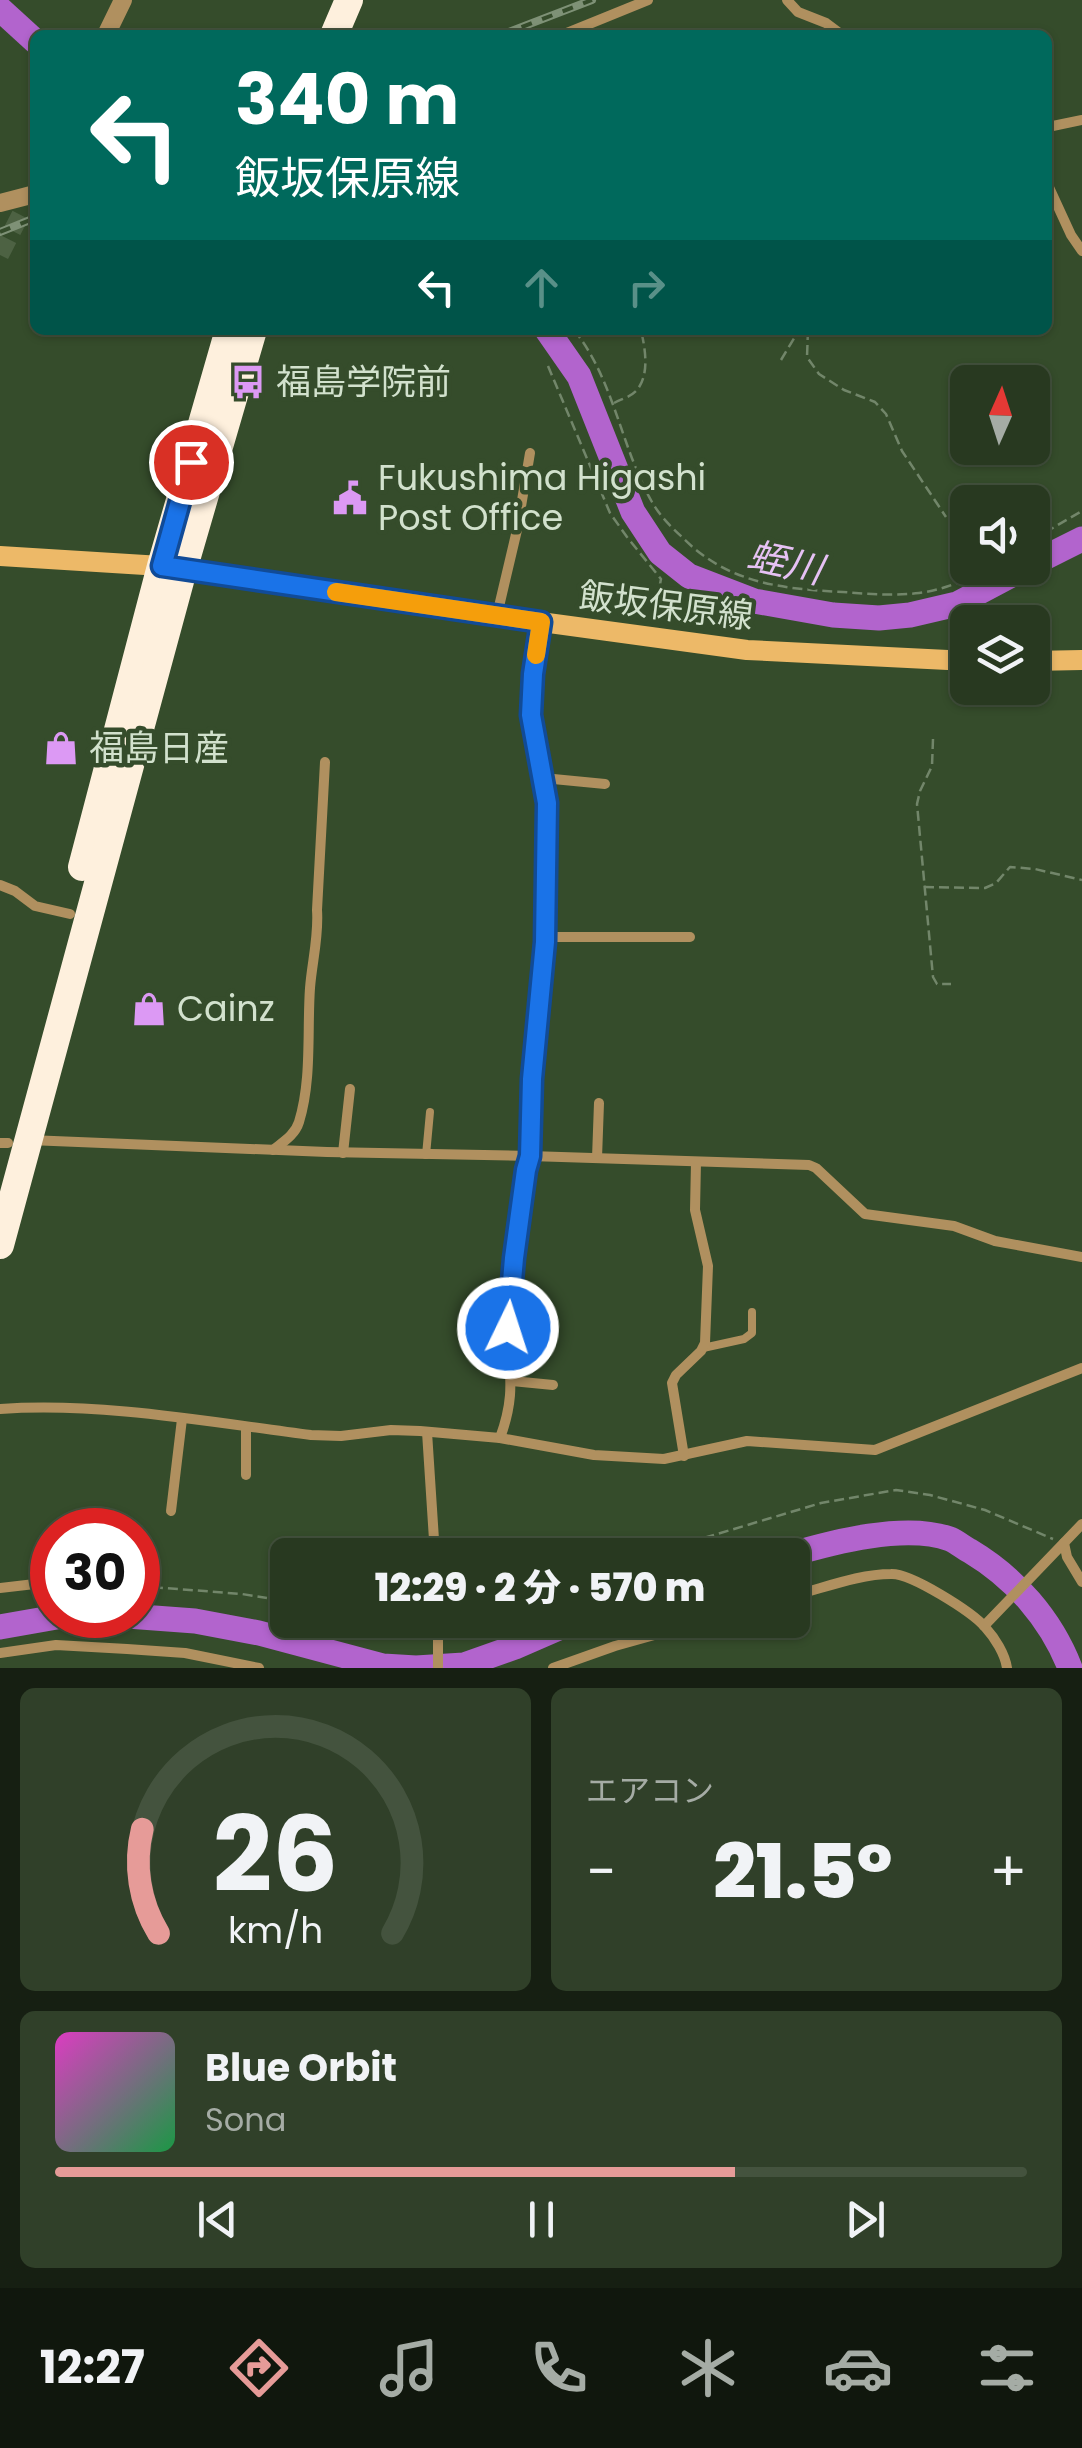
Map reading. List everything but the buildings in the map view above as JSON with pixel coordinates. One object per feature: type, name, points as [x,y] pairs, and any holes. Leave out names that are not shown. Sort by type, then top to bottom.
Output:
[{"type":"highway","points":[[336,30],[348,0]]},
{"type":"highway","points":[[354,30],[367,0]]},
{"type":"highway","points":[[0,1172],[12,1142],[172,568],[228,335]]},
{"type":"highway","points":[[0,1245],[12,1142],[70,914],[172,568],[251,335]]},
{"type":"main road","name":"飯坂保原線","points":[[0,556],[172,568],[747,650],[950,660]]},
{"type":"main road","points":[[1050,661],[1082,660]]},
{"type":"street","points":[[108,30],[123,0]]},
{"type":"street","points":[[574,30],[648,0]]},
{"type":"street","points":[[787,0],[798,12],[835,30]]},
{"type":"street","points":[[1052,126],[1082,120]]},
{"type":"street","points":[[1052,195],[1082,251]]},
{"type":"street","points":[[497,616],[530,453]]},
{"type":"street","points":[[500,1438],[509,1415],[512,1382],[510,1295],[530,1156],[532,1079],[545,937],[547,803],[531,715],[541,622]]},
{"type":"street","points":[[272,1150],[294,1133],[305,1088],[312,962],[318,926],[325,762]]},
{"type":"street","points":[[543,778],[605,784]]},
{"type":"street","points":[[0,885],[35,906],[70,914]]},
{"type":"street","points":[[545,937],[690,937]]},
{"type":"street","points":[[343,1153],[350,1090]]},
{"type":"street","points":[[597,1158],[599,1103]]},
{"type":"street","points":[[12,1142],[809,1165],[864,1214],[954,1226],[995,1241],[1082,1257]]},
{"type":"street","points":[[684,1456],[672,1382],[706,1343],[708,1266],[695,1210],[696,1162]]},
{"type":"street","points":[[0,1408],[46,1406],[341,1436],[391,1430],[427,1432],[500,1438],[594,1455],[664,1459],[747,1441],[875,1450],[1082,1368]]},
{"type":"street","points":[[512,1382],[553,1384]]},
{"type":"street","points":[[170,1511],[182,1419]]},
{"type":"street","points":[[246,1427],[246,1475]]},
{"type":"street","points":[[427,1432],[434,1538]]},
{"type":"street","points":[[984,1626],[1082,1524]]},
{"type":"street","points":[[1062,1546],[1082,1582]]},
{"type":"street","points":[[810,1592],[868,1577],[900,1574],[919,1582],[984,1626],[1003,1653],[1006,1668]]},
{"type":"street","points":[[0,1588],[30,1585]]},
{"type":"street","points":[[438,1668],[439,1638]]},
{"type":"street","points":[[553,1668],[644,1638]]},
{"type":"street","points":[[0,1652],[56,1645],[127,1648],[185,1653],[259,1668]]},
{"type":"lane","points":[[426,1155],[430,1112]]},
{"type":"lane","points":[[703,1348],[744,1339],[752,1333],[752,1312]]},
{"type":"path","points":[[578,335],[588,350],[653,504],[687,543],[715,565],[750,581],[795,589],[886,595],[921,593],[952,585]]},
{"type":"path","points":[[612,404],[634,394],[640,386],[646,360],[642,335]]},
{"type":"path","points":[[781,360],[796,335]]},
{"type":"path","points":[[808,335],[807,357],[819,374],[844,390],[875,402],[886,414],[902,452],[946,517]]},
{"type":"path","points":[[548,366],[610,513],[626,538],[662,578],[649,638]]},
{"type":"path","points":[[1050,530],[1082,512]]},
{"type":"path","points":[[932,739],[932,766],[917,804],[932,977],[937,984],[951,984]]},
{"type":"path","points":[[924,886],[985,888],[996,883],[1010,867],[1082,880]]},
{"type":"path","points":[[704,1538],[821,1503],[896,1490],[985,1510],[1062,1546]]},
{"type":"path","points":[[160,1588],[270,1599]]},
{"type":"waterway","name":"蛭川","points":[[0,9],[30,36]]},
{"type":"waterway","name":"蛭川","points":[[550,335],[579,376],[633,512],[660,553],[689,576],[754,601],[833,615],[879,618],[957,604],[993,585]]},
{"type":"waterway","name":"蛭川","points":[[1050,555],[1082,539]]},
{"type":"waterway","points":[[810,1550],[891,1534],[950,1539],[1002,1574],[1030,1601],[1053,1633],[1070,1668]]},
{"type":"waterway","points":[[160,1618],[270,1636]]},
{"type":"waterway","points":[[0,1627],[30,1622]]},
{"type":"waterway","points":[[278,1638],[383,1666],[416,1668],[464,1665],[536,1638]]},
{"type":"tunnel","points":[[0,255],[23,210]]},
{"type":"railway","points":[[514,30],[592,0]]},
{"type":"railway","points":[[0,232],[30,220]]},
{"type":"slow traffic","points":[[336,592],[541,622],[536,655]]},
{"type":"place","name":"福島学院前","points":[[248,382]]},
{"type":"place","name":"Fukushima Higashi Post Office","points":[[350,498]]},
{"type":"place","name":"福島日産","points":[[61,748]]},
{"type":"place","name":"Cainz","points":[[149,1009]]},
{"type":"route","points":[[191,462],[162,566],[541,622],[531,715],[547,803],[545,942],[532,1079],[530,1156],[508,1328]]}]
